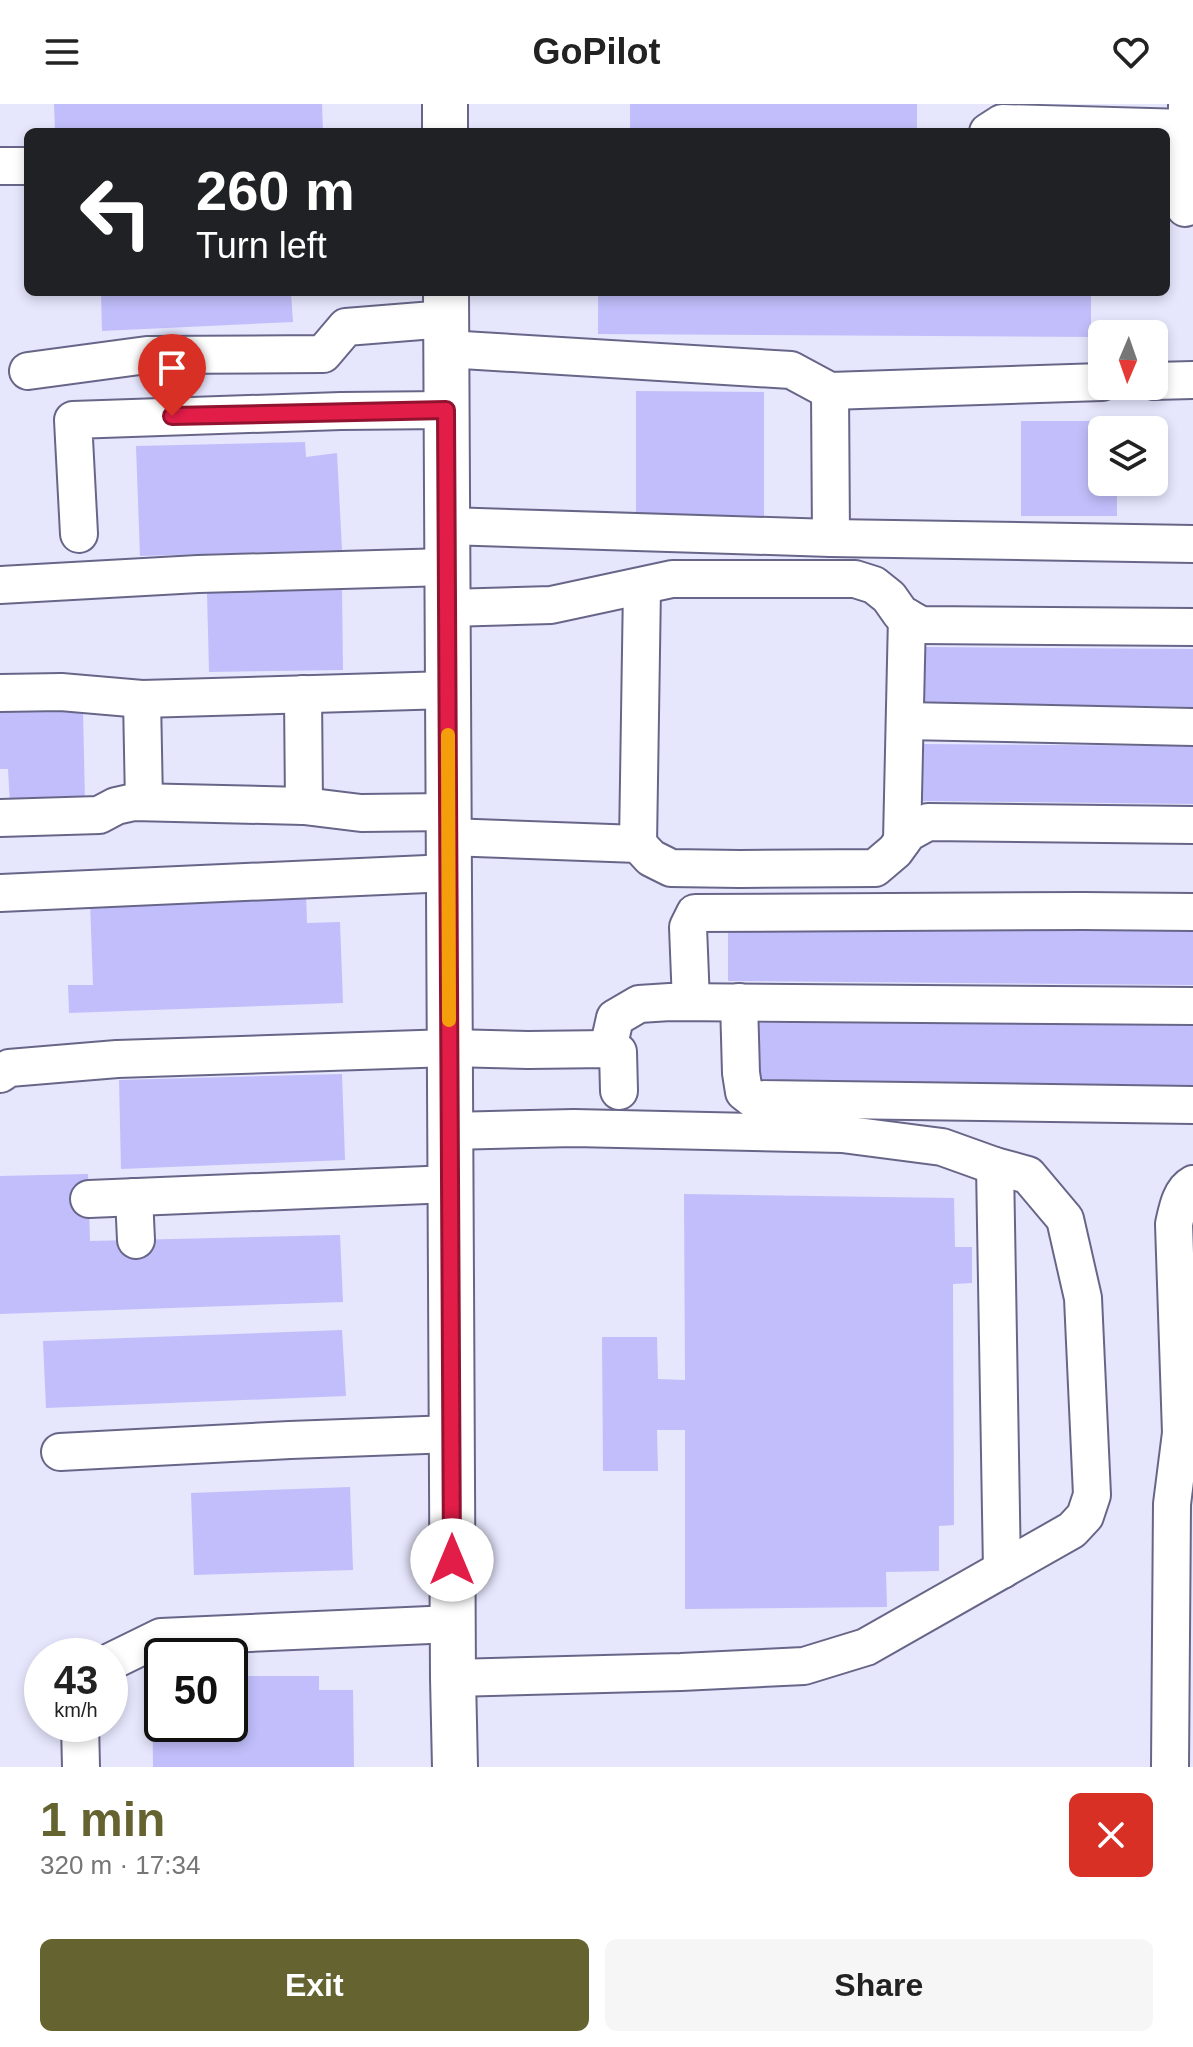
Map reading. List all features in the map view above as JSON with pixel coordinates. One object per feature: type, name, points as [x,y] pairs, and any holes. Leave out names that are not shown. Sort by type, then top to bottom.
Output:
[{"type":"main road","points":[[445,104],[445,128]]},
{"type":"main road","points":[[446,320],[455,1767]]},
{"type":"lane","points":[[994,128],[1002,123],[1186,116],[1184,208]]},
{"type":"lane","points":[[0,166],[24,166]]},
{"type":"lane","points":[[28,371],[147,355],[323,354],[346,327],[446,320],[791,370],[830,391],[1088,382]]},
{"type":"lane","points":[[1168,381],[1193,380]]},
{"type":"lane","points":[[830,391],[831,538]]},
{"type":"lane","points":[[79,534],[73,420],[446,410]]},
{"type":"lane","points":[[0,585],[198,574],[447,567],[831,538],[1193,544]]},
{"type":"lane","points":[[447,567],[551,605],[672,579],[855,579],[874,585],[889,597],[901,614],[921,625],[1193,627]]},
{"type":"lane","points":[[642,587],[638,844],[651,858],[671,868],[875,868],[895,851],[908,833],[928,822],[1193,825]]},
{"type":"lane","points":[[902,841],[907,617]]},
{"type":"lane","points":[[0,693],[61,692],[142,699],[448,690]]},
{"type":"lane","points":[[303,694],[304,806]]},
{"type":"lane","points":[[142,699],[144,802]]},
{"type":"lane","points":[[905,721],[1193,727]]},
{"type":"lane","points":[[0,818],[99,815],[116,806],[134,802],[304,806],[361,813],[448,841]]},
{"type":"lane","points":[[0,893],[448,841],[638,844]]},
{"type":"lane","points":[[691,1002],[688,927],[695,913],[1193,912]]},
{"type":"lane","points":[[739,1002],[741,1073],[744,1092],[753,1099],[1193,1105]]},
{"type":"lane","points":[[608,1049],[615,1018],[639,1004],[1193,1006]]},
{"type":"lane","points":[[0,1074],[9,1068],[117,1059],[450,1048],[608,1049],[618,1052],[619,1091]]},
{"type":"lane","points":[[450,1131],[574,1128],[842,1134],[942,1147],[1028,1175],[1065,1219],[1083,1298],[1092,1495],[1085,1516],[1072,1530],[866,1647],[804,1666],[453,1678]]},
{"type":"lane","points":[[995,1166],[1002,1570]]},
{"type":"lane","points":[[89,1199],[450,1184]]},
{"type":"lane","points":[[1170,1767],[1172,1504],[1187,1433],[1174,1224],[1177,1207],[1187,1187],[1193,1184]]},
{"type":"lane","points":[[134,1197],[136,1240]]},
{"type":"lane","points":[[60,1452],[452,1434]]},
{"type":"lane","points":[[128,1653],[161,1637],[452,1624]]},
{"type":"lane","points":[[80,1742],[81,1767]]},
{"type":"building","points":[[54,104],[322,104],[323,128],[55,128]]},
{"type":"building","points":[[630,104],[917,104],[917,128],[630,128]]},
{"type":"building","points":[[101,296],[291,296],[293,322],[102,331]]},
{"type":"building","points":[[598,296],[1091,296],[1088,337],[598,334]]},
{"type":"building","points":[[636,391],[764,392],[764,523],[636,522]]},
{"type":"building","points":[[1021,421],[1088,421],[1088,496],[1117,496],[1117,516],[1021,516]]},
{"type":"building","points":[[305,442],[306,457],[337,453],[342,550],[140,556],[136,446]]},
{"type":"building","points":[[342,590],[343,670],[209,672],[207,592]]},
{"type":"building","points":[[923,647],[1193,649],[1193,707],[923,704]]},
{"type":"building","points":[[50,700],[51,712],[83,711],[85,802],[10,805],[8,769],[0,769],[0,701]]},
{"type":"building","points":[[921,744],[1193,746],[1193,804],[921,801]]},
{"type":"building","points":[[306,893],[307,923],[340,922],[343,1003],[69,1013],[68,985],[93,985],[90,901]]},
{"type":"building","points":[[728,926],[1193,929],[1193,985],[728,981]]},
{"type":"building","points":[[759,1023],[1193,1024],[1193,1087],[760,1086]]},
{"type":"building","points":[[342,1074],[345,1160],[121,1169],[119,1080]]},
{"type":"building","points":[[88,1174],[90,1241],[340,1235],[343,1302],[0,1314],[0,1176]]},
{"type":"building","points":[[684,1194],[954,1198],[955,1247],[972,1247],[972,1283],[953,1284],[954,1525],[939,1526],[939,1571],[886,1572],[887,1607],[685,1609],[685,1430],[657,1430],[658,1471],[603,1471],[602,1337],[657,1337],[658,1379],[685,1380]]},
{"type":"building","points":[[342,1330],[346,1396],[46,1408],[43,1341]]},
{"type":"building","points":[[350,1487],[353,1570],[194,1575],[191,1493]]},
{"type":"building","points":[[248,1676],[319,1676],[319,1690],[353,1690],[354,1767],[153,1767],[153,1742],[248,1742]]},
{"type":"slow traffic","points":[[448,735],[449,1020]]},
{"type":"route","points":[[172,416],[446,410],[452,1560]]}]
